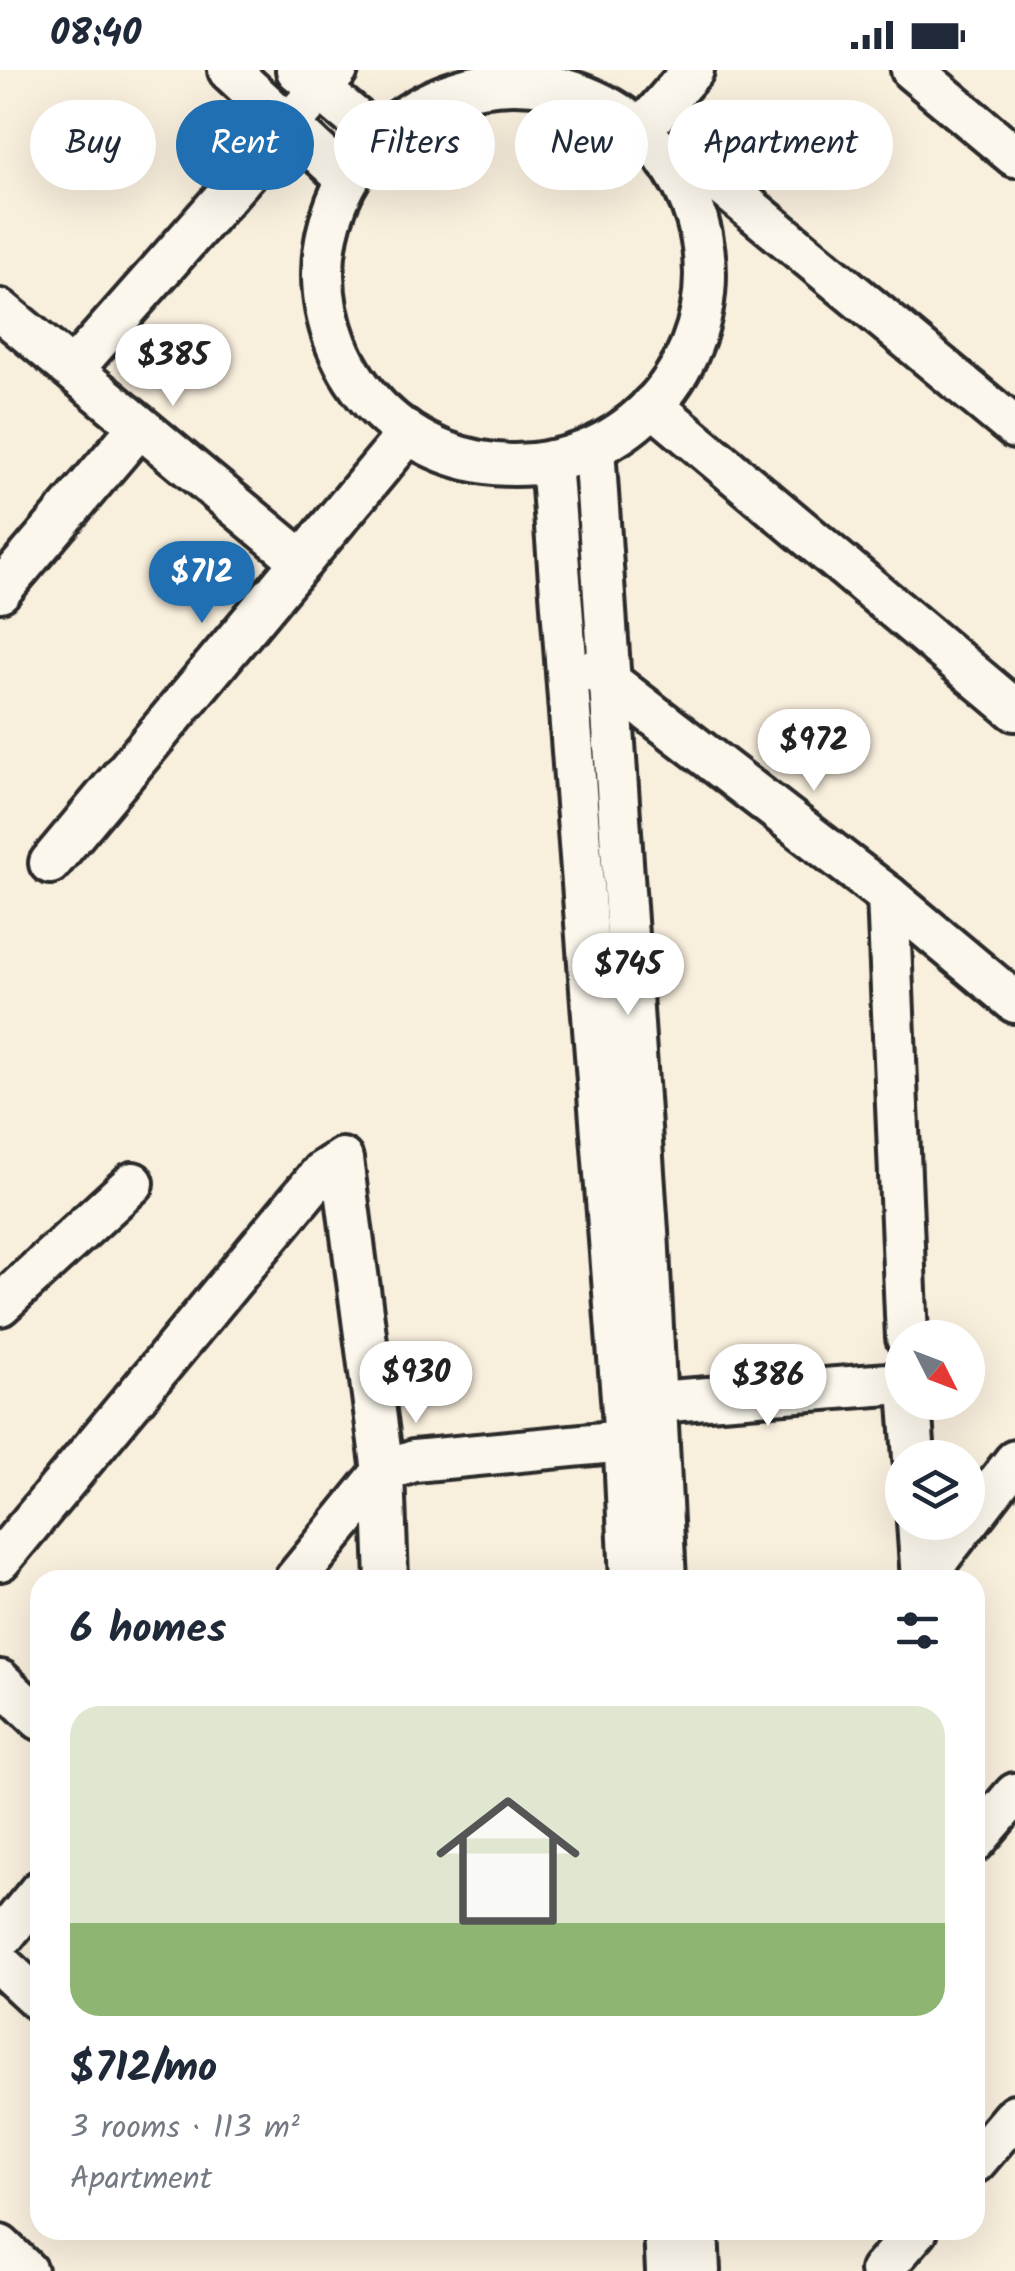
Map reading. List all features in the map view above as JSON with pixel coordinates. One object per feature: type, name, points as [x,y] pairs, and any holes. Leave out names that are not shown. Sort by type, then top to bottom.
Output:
[{"type":"street","points":[[228,70],[264,100]]},
{"type":"street","points":[[648,123],[693,70]]},
{"type":"street","points":[[912,70],[1015,156]]},
{"type":"street","points":[[304,100],[318,76],[342,100]]},
{"type":"street","points":[[437,100],[480,85],[538,83],[596,100]]},
{"type":"street","points":[[648,137],[668,162]]},
{"type":"street","points":[[314,146],[334,166]]},
{"type":"street","points":[[74,368],[232,190]]},
{"type":"street","points":[[343,190],[326,233],[322,291],[336,346],[365,396],[407,435],[459,459],[516,467],[594,448],[625,431],[666,391],[694,340],[706,284],[701,227],[685,190]]},
{"type":"street","points":[[728,190],[1015,428]]},
{"type":"street","points":[[0,310],[302,561]]},
{"type":"street","points":[[652,405],[1015,710]]},
{"type":"street","points":[[0,591],[139,426]]},
{"type":"street","points":[[50,863],[407,435]]},
{"type":"street","points":[[594,448],[609,679],[634,1418],[632,1570]]},
{"type":"street","points":[[552,461],[634,1418],[663,1570]]},
{"type":"street","points":[[566,652],[609,679],[888,896],[1015,1002]]},
{"type":"street","points":[[888,896],[906,1320]]},
{"type":"street","points":[[0,1560],[322,1172],[332,1161],[342,1158],[383,1472],[388,1570]]},
{"type":"street","points":[[0,1305],[133,1183]]},
{"type":"street","points":[[303,1570],[383,1472],[414,1461],[634,1418],[885,1385]]},
{"type":"street","points":[[985,1499],[1015,1461]]},
{"type":"street","points":[[919,1540],[921,1570]]},
{"type":"street","points":[[930,1570],[953,1540]]},
{"type":"street","points":[[0,1682],[30,1709]]},
{"type":"street","points":[[985,1828],[1015,1794]]},
{"type":"street","points":[[0,1940],[30,1904]]},
{"type":"street","points":[[0,1964],[30,1992]]},
{"type":"street","points":[[985,2150],[1015,2115]]},
{"type":"street","points":[[665,2240],[667,2271]]},
{"type":"street","points":[[697,2240],[699,2271]]},
{"type":"street","points":[[882,2271],[908,2240]]},
{"type":"street","points":[[0,2246],[26,2271]]}]
